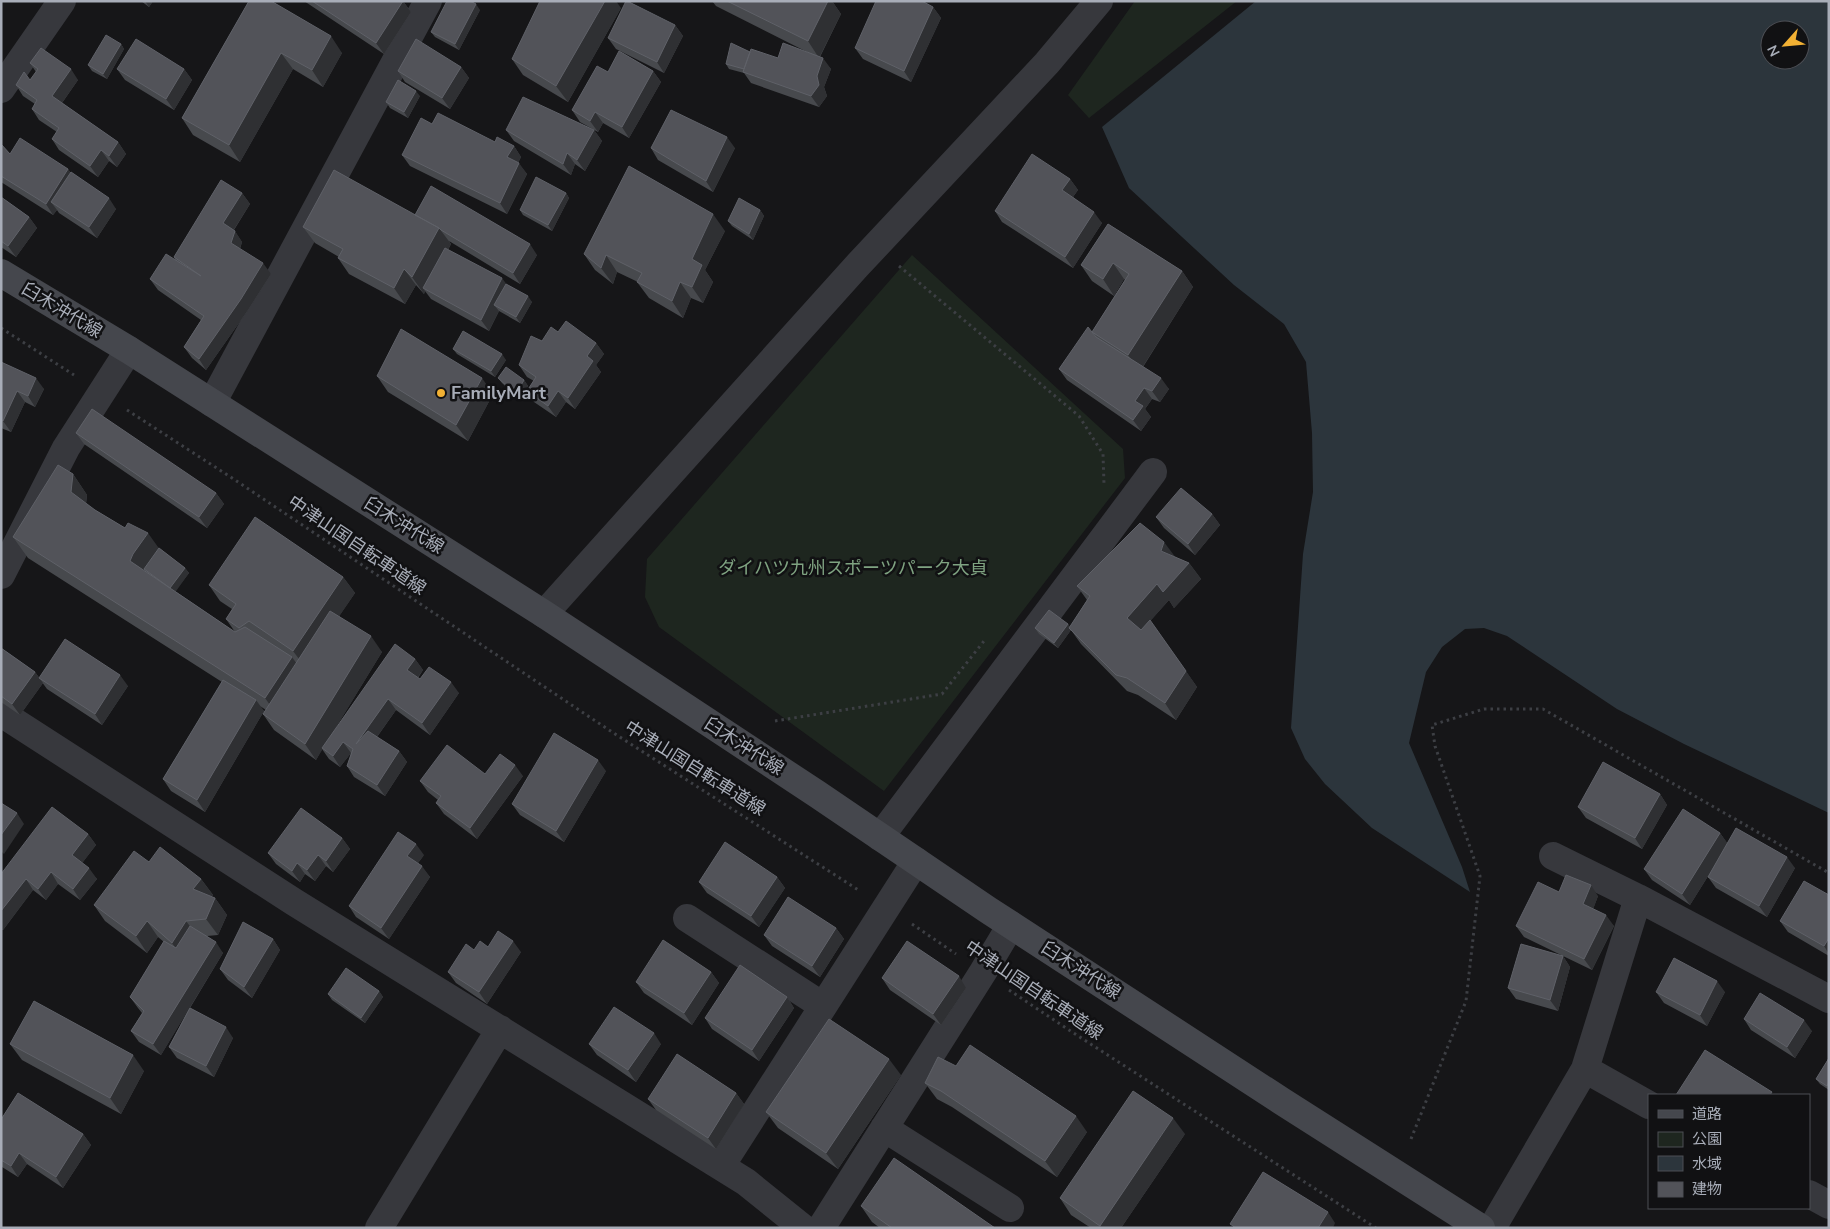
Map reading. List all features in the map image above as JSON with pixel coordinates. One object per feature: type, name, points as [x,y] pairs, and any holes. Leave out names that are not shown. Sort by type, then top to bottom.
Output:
[{"type":"main road","name":"臼木沖代線","points":[[1,273],[129,350],[544,614],[1011,925],[1481,1228]]},
{"type":"street","points":[[1,89],[62,1]]},
{"type":"street","points":[[212,403],[428,1]]},
{"type":"street","points":[[544,614],[850,274],[1047,63],[1099,1]]},
{"type":"street","points":[[1,575],[66,448],[129,350]]},
{"type":"street","points":[[880,837],[1153,472]]},
{"type":"street","points":[[1,713],[294,902],[746,1182],[803,1228]]},
{"type":"street","points":[[1552,856],[1638,898],[1829,999]]},
{"type":"street","points":[[720,1166],[916,861]]},
{"type":"street","points":[[1492,1228],[1585,1069],[1638,898]]},
{"type":"street","points":[[687,918],[823,1006]]},
{"type":"street","points":[[821,1228],[1011,925]]},
{"type":"street","points":[[379,1228],[500,1029]]},
{"type":"street","points":[[1585,1069],[1648,1104]]},
{"type":"street","points":[[884,1128],[1010,1208]]},
{"type":"street","points":[[1810,1195],[1829,1205]]},
{"type":"path","points":[[893,261],[1079,416],[1103,454],[1104,488]]},
{"type":"path","name":"中津山国自転車道線","points":[[1,328],[246,487],[612,732],[886,907],[1072,1032],[1376,1228]]},
{"type":"path","points":[[775,721],[942,694],[984,640]]},
{"type":"green space","points":[[1135,1],[1237,1],[1089,118],[1068,95]]},
{"type":"green space","name":"ダイハツ九州スポーツパーク大貞","points":[[912,255],[1123,449],[1125,478],[884,791],[659,627],[645,597],[647,559]]},
{"type":"water","points":[[1256,1],[1829,1],[1829,813],[1684,744],[1617,709],[1507,636],[1484,628],[1465,629],[1442,647],[1426,672],[1409,743],[1462,867],[1470,892],[1372,828],[1325,784],[1305,759],[1291,728],[1303,554],[1313,492],[1312,433],[1306,362],[1284,324],[1234,285],[1129,188],[1102,127]]},
{"type":"building","points":[[249,1],[271,1],[331,36],[312,70],[281,53],[229,145],[182,118]]},
{"type":"building","points":[[312,1],[403,1],[376,43]]},
{"type":"building","points":[[447,1],[470,1],[476,4],[455,44],[431,32]]},
{"type":"building","points":[[540,1],[605,1],[556,86],[512,59]]},
{"type":"building","points":[[626,1],[675,25],[657,62],[608,38]]},
{"type":"building","points":[[727,1],[828,1],[808,41]]},
{"type":"building","points":[[876,1],[922,1],[933,7],[904,71],[855,48]]},
{"type":"building","points":[[106,35],[121,44],[103,74],[88,65]]},
{"type":"building","points":[[136,39],[184,69],[166,99],[117,69]]},
{"type":"building","points":[[416,39],[461,67],[442,98],[398,71]]},
{"type":"building","points":[[731,43],[750,52],[744,69],[726,64]]},
{"type":"building","points":[[783,43],[823,58],[817,76],[819,85],[811,96],[743,72],[751,49],[778,58]]},
{"type":"building","points":[[41,48],[71,69],[52,96],[118,142],[109,156],[101,150],[90,166],[52,139],[59,128],[32,109],[37,100],[16,85],[24,72],[30,80],[38,69],[30,63]]},
{"type":"building","points":[[619,51],[653,71],[622,127],[595,112],[590,121],[572,110],[597,66],[608,72]]},
{"type":"building","points":[[398,80],[416,91],[404,112],[386,102]]},
{"type":"building","points":[[523,97],[594,130],[577,160],[567,153],[563,164],[506,130]]},
{"type":"building","points":[[671,110],[727,137],[706,181],[651,148]]},
{"type":"building","points":[[438,113],[495,142],[497,137],[514,146],[507,157],[519,163],[500,203],[402,155],[421,118],[432,124]]},
{"type":"building","points":[[20,138],[68,169],[46,204],[1,176],[1,144],[10,154]]},
{"type":"building","points":[[1032,154],[1070,179],[1062,190],[1094,212],[1065,257],[995,211]]},
{"type":"building","points":[[629,166],[713,214],[692,259],[702,265],[692,287],[680,282],[672,301],[637,282],[642,273],[606,255],[601,268],[584,254]]},
{"type":"building","points":[[334,170],[439,228],[412,277],[404,269],[394,288],[338,258],[343,249],[303,227]]},
{"type":"building","points":[[71,172],[109,198],[89,227],[51,202]]},
{"type":"building","points":[[536,177],[566,193],[548,225],[520,210]]},
{"type":"building","points":[[221,180],[242,193],[223,223],[235,231],[231,243],[263,263],[241,299],[199,359],[184,347],[204,316],[150,279],[166,254],[201,276],[174,257]]},
{"type":"building","points":[[431,186],[530,244],[513,273],[415,215]]},
{"type":"building","points":[[1,197],[29,217],[8,246],[1,241]]},
{"type":"building","points":[[739,198],[760,210],[749,234],[728,221]]},
{"type":"building","points":[[1108,224],[1182,271],[1128,355],[1092,332],[1129,274],[1113,263],[1103,279],[1081,265]]},
{"type":"building","points":[[445,248],[502,278],[481,320],[423,288]]},
{"type":"building","points":[[506,284],[528,296],[516,317],[494,305]]},
{"type":"building","points":[[566,321],[596,343],[587,356],[593,361],[568,398],[558,391],[548,406],[527,391],[536,377],[519,365],[531,336],[542,341],[551,327],[558,332]]},
{"type":"building","points":[[1088,327],[1096,337],[1161,378],[1152,391],[1144,388],[1135,401],[1143,406],[1133,420],[1059,369]]},
{"type":"building","name":"FamilyMart","points":[[401,329],[482,378],[456,425],[377,376]]},
{"type":"building","points":[[463,331],[502,354],[491,371],[453,349]]},
{"type":"building","points":[[1,362],[36,378],[28,396],[17,391],[3,421],[1,420]]},
{"type":"building","points":[[506,367],[524,380],[516,394],[498,378]]},
{"type":"building","points":[[92,409],[216,493],[199,517],[76,433]]},
{"type":"building","points":[[58,465],[73,474],[71,492],[95,510],[125,528],[128,523],[148,533],[130,561],[235,632],[245,627],[292,657],[265,698],[13,537]]},
{"type":"building","points":[[1181,488],[1212,514],[1188,544],[1156,517]]},
{"type":"building","points":[[255,517],[343,577],[293,651],[249,621],[239,628],[226,619],[236,604],[209,585]]},
{"type":"building","points":[[1140,523],[1164,542],[1161,551],[1189,563],[1163,592],[1157,584],[1127,618],[1141,630],[1150,620],[1186,671],[1165,703],[1127,678],[1116,675],[1069,628],[1090,596],[1077,586]]},
{"type":"building","points":[[159,548],[185,568],[170,588],[144,569]]},
{"type":"building","points":[[1049,610],[1068,624],[1054,643],[1035,628]]},
{"type":"building","points":[[330,611],[371,636],[305,744],[263,714]]},
{"type":"building","points":[[65,639],[120,675],[95,714],[39,678]]},
{"type":"building","points":[[395,644],[415,659],[407,670],[420,679],[429,667],[451,682],[422,723],[388,699],[356,744],[368,731],[399,751],[377,785],[347,766],[353,749],[343,742],[333,756],[322,748]]},
{"type":"building","points":[[1,648],[35,672],[12,704],[1,696]]},
{"type":"building","points":[[223,680],[256,700],[197,800],[163,779]]},
{"type":"building","points":[[554,733],[598,760],[556,831],[512,804]]},
{"type":"building","points":[[447,745],[485,774],[500,754],[515,765],[470,828],[436,803],[441,796],[420,781]]},
{"type":"building","points":[[1603,762],[1660,794],[1635,838],[1578,807]]},
{"type":"building","points":[[1,803],[17,813],[1,835]]},
{"type":"building","points":[[52,807],[88,834],[72,855],[89,868],[73,889],[51,872],[38,889],[26,879],[1,911],[1,874]]},
{"type":"building","points":[[301,808],[342,838],[326,861],[318,855],[307,870],[297,863],[292,871],[268,853]]},
{"type":"building","points":[[1683,809],[1720,833],[1682,894],[1644,869]]},
{"type":"building","points":[[1736,828],[1787,857],[1759,906],[1708,877]]},
{"type":"building","points":[[398,832],[416,844],[407,856],[422,866],[381,928],[349,906]]},
{"type":"building","points":[[725,842],[777,877],[751,916],[699,882]]},
{"type":"building","points":[[160,847],[201,879],[193,889],[215,898],[206,919],[186,921],[172,943],[147,921],[136,936],[94,905],[134,851],[149,862]]},
{"type":"building","points":[[1566,875],[1591,885],[1583,904],[1606,915],[1584,959],[1516,926],[1538,882],[1559,892]]},
{"type":"building","points":[[1804,881],[1829,895],[1829,938],[1824,946],[1780,921]]},
{"type":"building","points":[[788,897],[836,928],[812,966],[764,935]]},
{"type":"building","points":[[243,922],[273,939],[244,987],[220,969]]},
{"type":"building","points":[[190,926],[216,942],[153,1044],[131,1031],[144,1011],[130,997],[164,941],[176,948]]},
{"type":"building","points":[[498,931],[513,941],[479,992],[448,972],[466,944],[474,950],[480,941],[488,947]]},
{"type":"building","points":[[663,940],[711,972],[684,1013],[636,982]]},
{"type":"building","points":[[907,941],[959,976],[933,1014],[882,978]]},
{"type":"building","points":[[1521,944],[1563,956],[1550,1000],[1508,988]]},
{"type":"building","points":[[1674,958],[1717,981],[1700,1015],[1656,992]]},
{"type":"building","points":[[740,965],[787,997],[752,1050],[705,1018]]},
{"type":"building","points":[[346,968],[379,991],[361,1018],[328,994]]},
{"type":"building","points":[[1760,993],[1804,1020],[1787,1047],[1744,1019]]},
{"type":"building","points":[[34,1001],[133,1055],[110,1098],[10,1044]]},
{"type":"building","points":[[614,1007],[654,1033],[628,1070],[589,1044]]},
{"type":"building","points":[[190,1008],[226,1027],[206,1066],[169,1047]]},
{"type":"building","points":[[829,1019],[889,1059],[826,1153],[766,1112]]},
{"type":"building","points":[[970,1045],[1076,1116],[1045,1161],[941,1091],[925,1083],[938,1057],[956,1066]]},
{"type":"building","points":[[1705,1050],[1772,1092],[1771,1094],[1677,1094]]},
{"type":"building","points":[[677,1054],[736,1093],[708,1138],[648,1099]]},
{"type":"building","points":[[1829,1058],[1829,1081],[1827,1086],[1816,1079]]},
{"type":"building","points":[[1133,1091],[1173,1118],[1100,1226],[1060,1198]]},
{"type":"building","points":[[18,1093],[83,1134],[56,1177],[19,1153],[11,1166],[1,1160],[1,1118]]},
{"type":"building","points":[[894,1158],[995,1228],[892,1228],[861,1206]]},
{"type":"building","points":[[1263,1172],[1328,1212],[1318,1228],[1236,1228],[1230,1224]]},
{"type":"place","name":"FamilyMart","points":[[441,393]]}]
